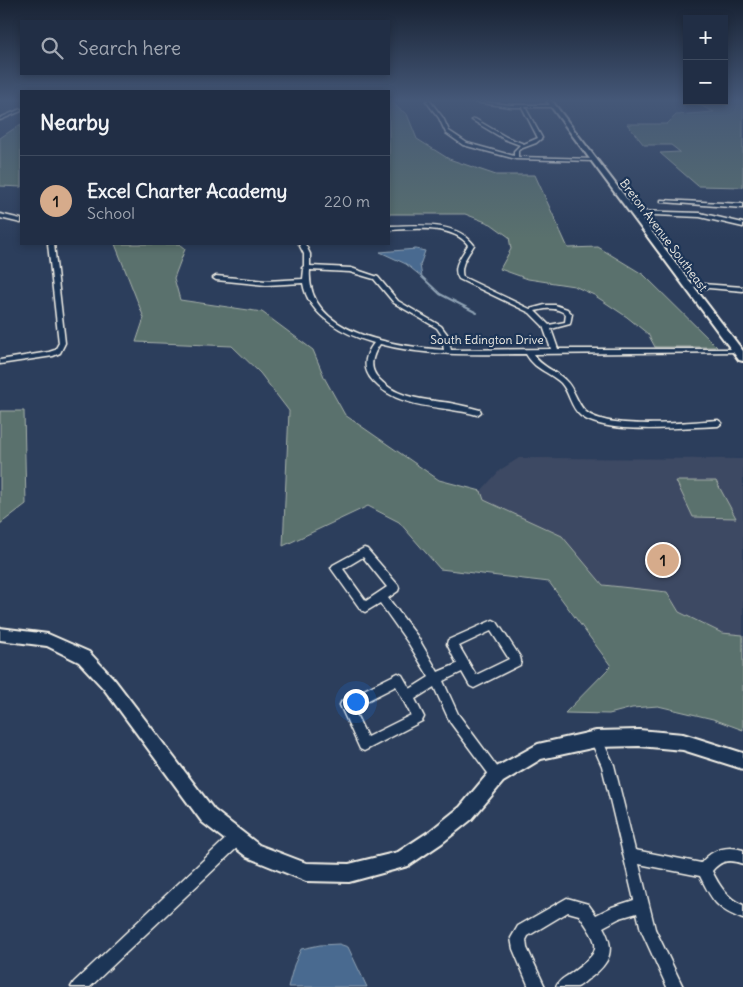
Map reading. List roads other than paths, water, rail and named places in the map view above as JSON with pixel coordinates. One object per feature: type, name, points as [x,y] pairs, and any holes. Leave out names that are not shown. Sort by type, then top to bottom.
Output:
[{"type":"main road","name":"Breton Avenue Southeast","points":[[584,147],[743,358]]},
{"type":"street","points":[[476,147],[516,158],[594,160]]},
{"type":"street","points":[[516,158],[517,149],[520,147]]},
{"type":"street","points":[[663,201],[743,206]]},
{"type":"street","points":[[696,202],[700,215]]},
{"type":"street","points":[[634,213],[700,215],[742,223]]},
{"type":"street","points":[[0,216],[20,221]]},
{"type":"street","points":[[390,228],[445,230],[466,238],[471,245],[458,268],[461,278],[529,311],[547,328],[555,351]]},
{"type":"street","points":[[0,362],[45,356],[58,351],[62,343],[51,245]]},
{"type":"street","name":"South Edington Drive","points":[[303,245],[306,248],[308,260],[305,268],[305,281],[308,293],[318,309],[335,324],[354,334],[378,342],[419,350],[448,352],[737,350]]},
{"type":"street","points":[[305,268],[351,270],[376,278],[396,302],[439,327],[444,334],[448,352]]},
{"type":"street","points":[[216,278],[266,283],[305,281]]},
{"type":"street","points":[[688,285],[743,288]]},
{"type":"street","points":[[529,311],[552,306],[566,310],[569,314],[568,322],[547,328]]},
{"type":"street","points":[[378,342],[370,354],[368,366],[371,374],[382,388],[405,399],[460,407],[477,412]]},
{"type":"street","points":[[528,351],[534,363],[568,387],[572,400],[586,417],[604,423],[622,425],[718,423]]},
{"type":"street","points":[[364,552],[394,588],[381,597],[365,607],[336,568],[364,552]]},
{"type":"street","points":[[381,597],[412,640],[436,680],[454,718],[497,776]]},
{"type":"street","points":[[493,625],[516,661],[474,682],[464,666],[452,644],[493,625]]},
{"type":"street","points":[[0,634],[48,640],[84,657],[109,684],[208,816],[253,851],[306,872],[349,873],[402,860],[466,813],[497,776],[538,752],[596,739],[639,738],[683,742],[743,761]]},
{"type":"street","points":[[408,697],[464,666]]},
{"type":"street","points":[[398,679],[408,697],[418,716],[364,745],[346,705],[398,679]]},
{"type":"street","points":[[596,739],[608,765],[648,930],[674,987]]},
{"type":"street","points":[[79,987],[237,838]]},
{"type":"street","points":[[704,870],[709,861],[717,855],[734,853],[743,857]]},
{"type":"street","points":[[630,856],[704,870]]},
{"type":"street","points":[[704,870],[719,898],[731,908],[743,912]]},
{"type":"street","points":[[594,924],[617,912],[642,904]]},
{"type":"street","points":[[537,987],[520,949],[518,938],[523,930],[567,905],[583,909],[603,939],[604,950],[601,961],[564,987]]},
{"type":"waterway","points":[[422,277],[440,294],[477,313]]},
{"type":"place","name":"Excel Charter Academy","points":[[663,560]]}]
